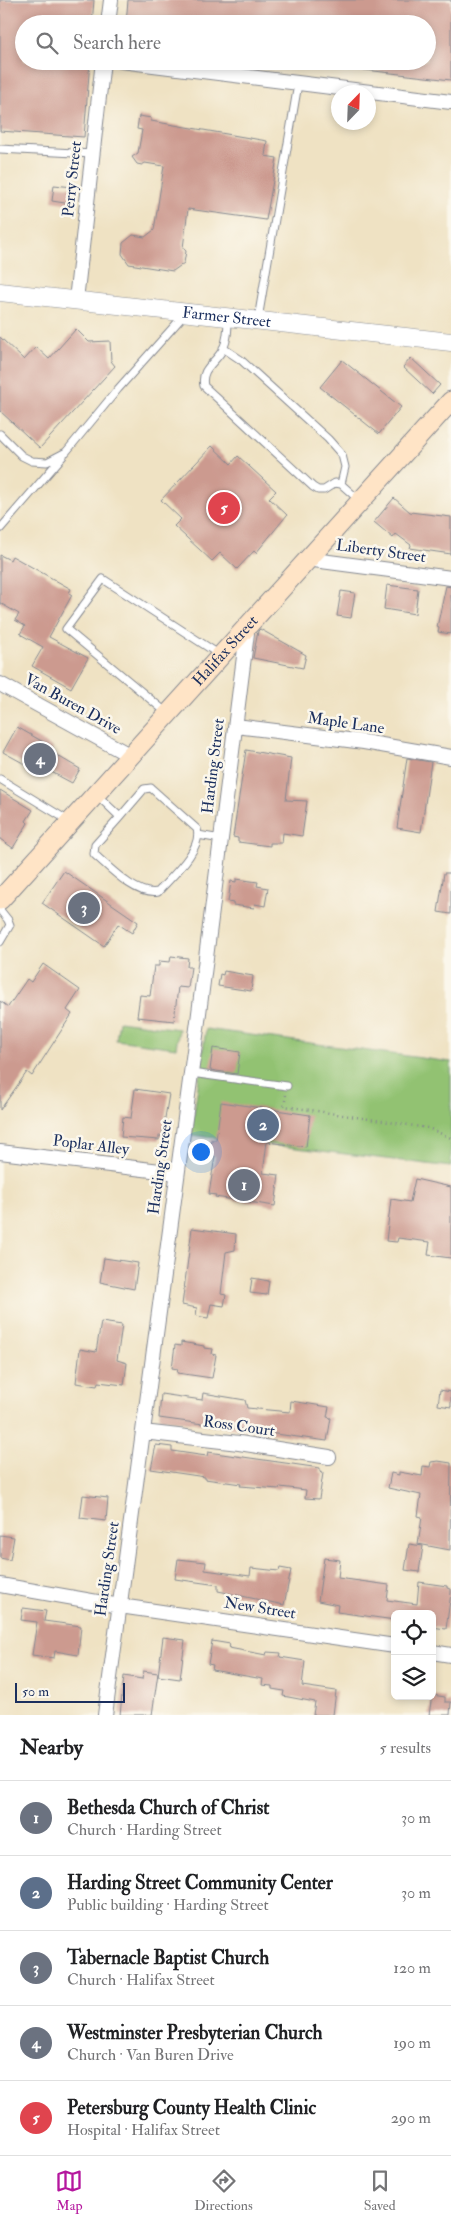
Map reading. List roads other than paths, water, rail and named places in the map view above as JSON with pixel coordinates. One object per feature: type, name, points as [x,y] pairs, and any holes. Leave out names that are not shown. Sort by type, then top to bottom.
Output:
[{"type":"main road","name":"Halifax Street","points":[[0,900],[306,559],[451,401]]},
{"type":"street","points":[[109,15],[111,0]]},
{"type":"street","name":"Perry Street","points":[[76,300],[103,70]]},
{"type":"street","points":[[190,70],[451,102]]},
{"type":"street","name":"Farmer Street","points":[[0,292],[451,342]]},
{"type":"street","name":"Liberty Street","points":[[306,559],[451,578]]},
{"type":"street","name":"Harding Street","points":[[105,1715],[191,1073],[248,624]]},
{"type":"street","name":"Van Buren Drive","points":[[0,684],[129,755]]},
{"type":"street","name":"Maple Lane","points":[[236,726],[364,742],[451,757]]},
{"type":"street","name":"Poplar Alley","points":[[0,1152],[177,1173]]},
{"type":"street","name":"Ross Court","points":[[143,1432],[239,1443],[329,1457]]},
{"type":"street","name":"New Street","points":[[0,1585],[120,1606],[391,1645]]},
{"type":"street","points":[[436,1653],[451,1655]]},
{"type":"lane","points":[[258,320],[298,84]]},
{"type":"lane","points":[[0,149],[93,154]]},
{"type":"lane","points":[[0,530],[118,389],[187,312]]},
{"type":"lane","points":[[228,317],[224,348],[204,371],[202,379],[204,386],[318,490],[324,490],[335,483],[341,484],[360,500]]},
{"type":"lane","points":[[224,348],[241,360],[328,439],[342,455],[344,467],[341,484]]},
{"type":"lane","points":[[0,434],[22,456],[32,461],[47,462],[66,452]]},
{"type":"lane","points":[[167,713],[66,629],[103,580],[220,655]]},
{"type":"lane","points":[[0,779],[69,822]]},
{"type":"lane","points":[[151,788],[197,830],[195,850],[158,892],[137,890],[93,852],[95,845],[120,817],[144,789],[151,788]]},
{"type":"lane","points":[[95,793],[120,817]]},
{"type":"lane","points":[[198,835],[221,839]]},
{"type":"lane","points":[[0,910],[10,925],[0,942]]},
{"type":"lane","points":[[191,1073],[287,1086]]},
{"type":"place","name":"Petersburg County Health Clinic","points":[[224,508]]},
{"type":"place","name":"Westminster Presbyterian Church","points":[[40,759]]},
{"type":"place","name":"Tabernacle Baptist Church","points":[[84,908]]},
{"type":"place","name":"Harding Street Community Center","points":[[263,1125]]},
{"type":"place","name":"Bethesda Church of Christ","points":[[244,1185]]}]
